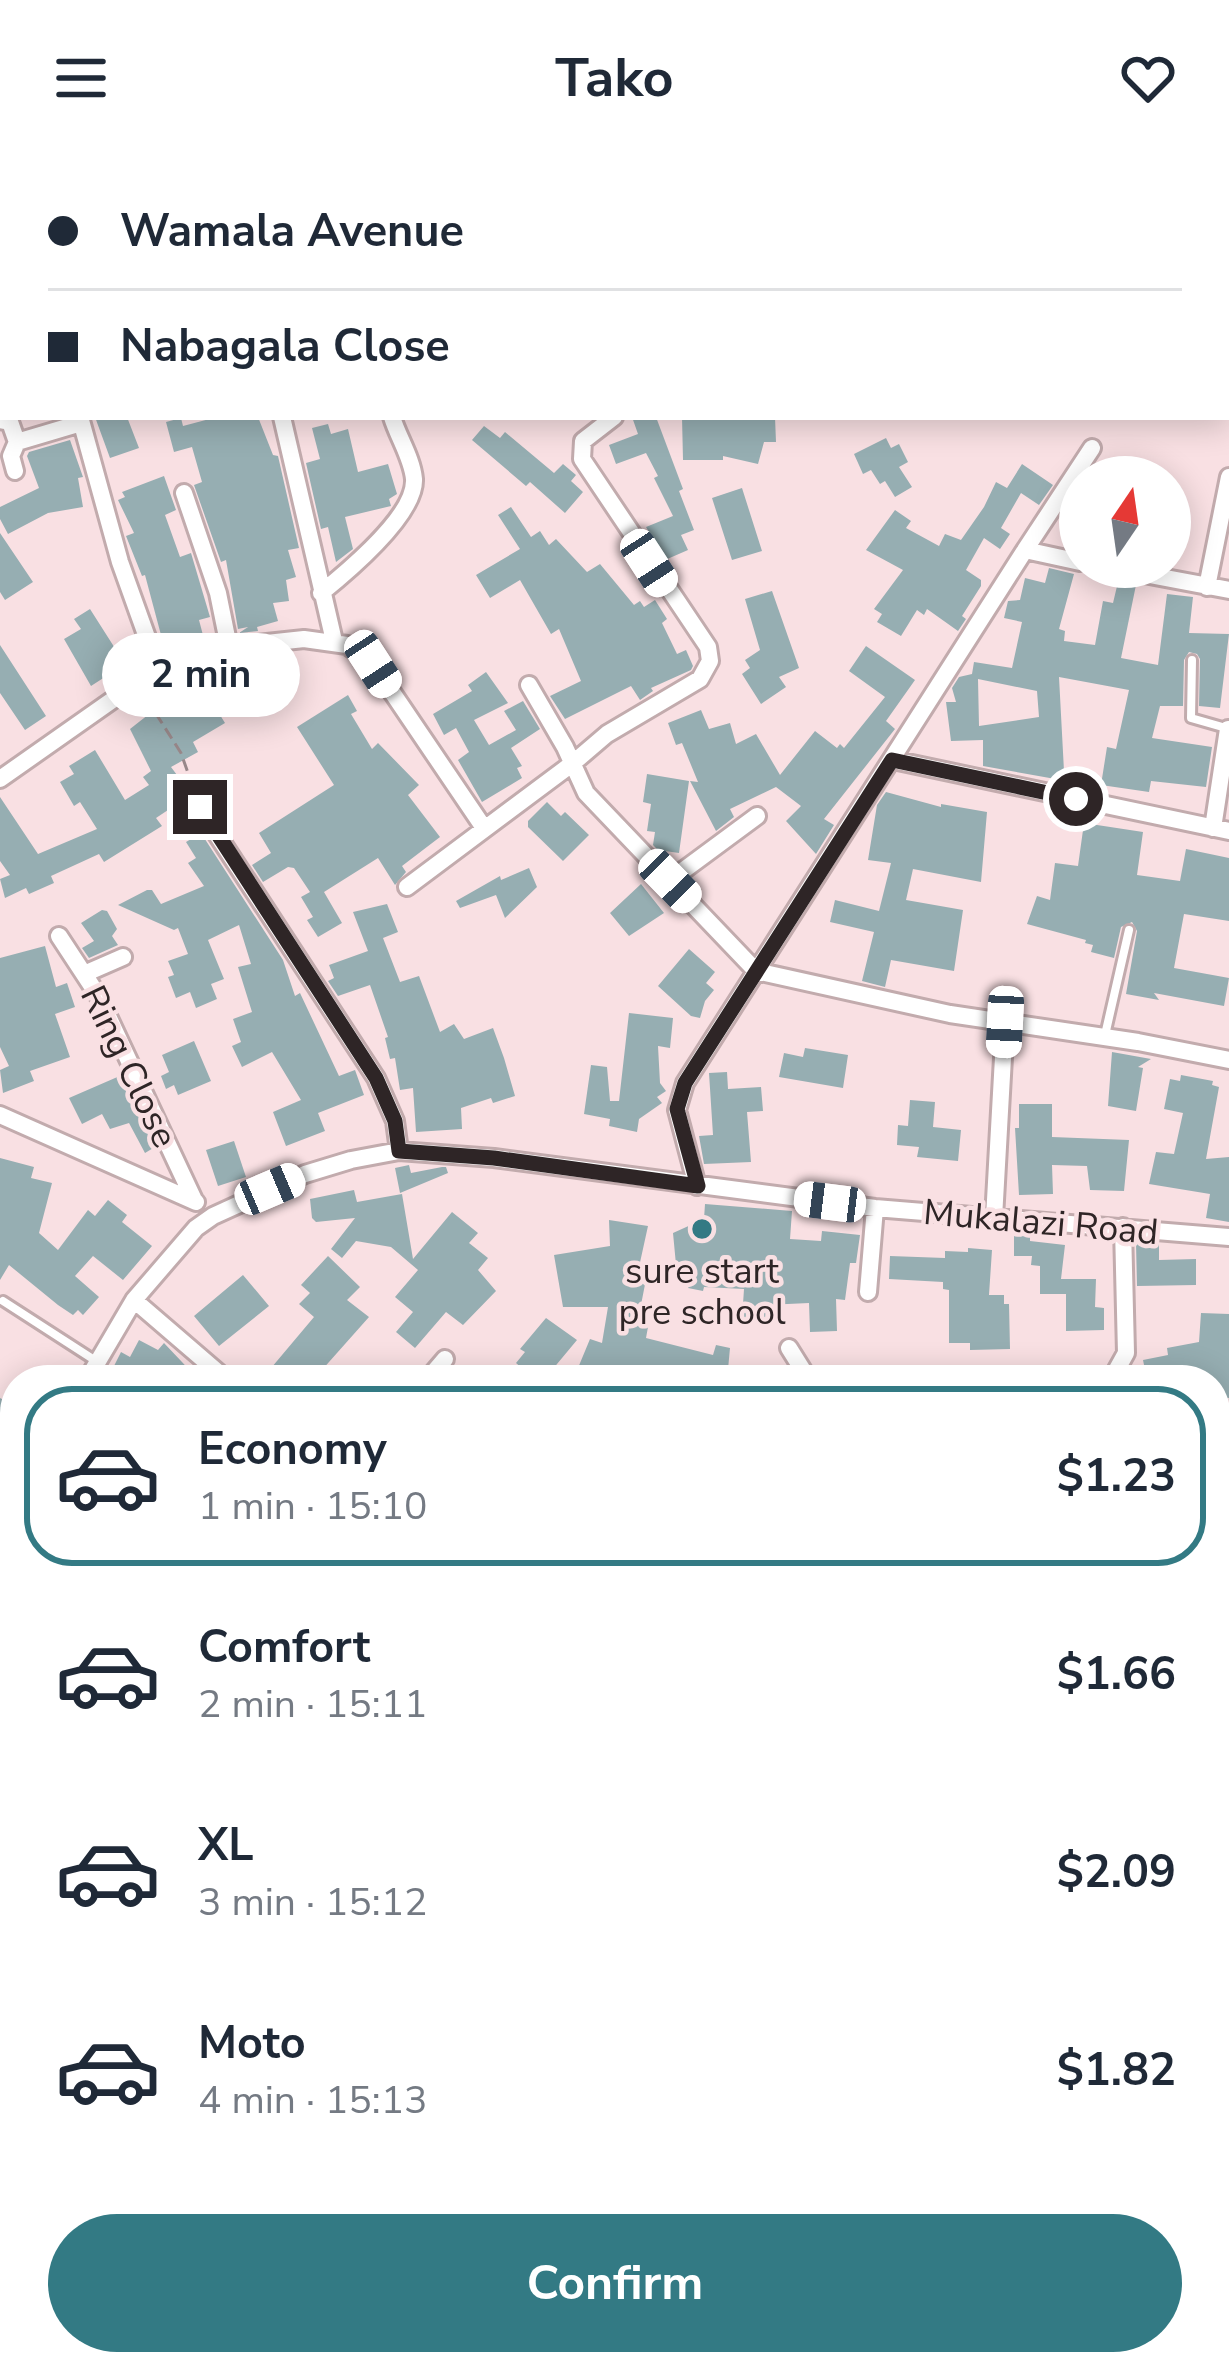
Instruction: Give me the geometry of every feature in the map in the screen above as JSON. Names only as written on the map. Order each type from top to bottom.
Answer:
[{"type":"street","points":[[0,420],[10,422],[17,442],[11,456],[15,471]]},
{"type":"street","points":[[17,442],[80,420],[114,542],[158,668]]},
{"type":"street","points":[[283,420],[334,641]]},
{"type":"street","points":[[321,593],[358,562],[410,498],[413,474],[393,420]]},
{"type":"street","points":[[407,887],[607,734],[700,679],[710,662],[708,647],[582,459],[583,440],[610,420]]},
{"type":"street","points":[[698,1186],[679,1120],[680,1096],[755,971],[1092,448]]},
{"type":"street","points":[[1208,587],[1229,477]]},
{"type":"street","points":[[184,494],[218,593],[230,647]]},
{"type":"street","points":[[1024,550],[1059,558]]},
{"type":"street","points":[[1191,584],[1229,590]]},
{"type":"street","points":[[0,779],[158,668],[230,647],[304,639],[334,641],[361,652],[373,664],[484,828]]},
{"type":"street","points":[[530,685],[586,793],[755,971],[882,1001],[1229,1060]]},
{"type":"street","points":[[892,760],[1221,830],[1228,729]]},
{"type":"street","points":[[200,807],[376,1078],[395,1121],[399,1151]]},
{"type":"street","points":[[670,881],[757,816]]},
{"type":"street","name":"Ring Close","points":[[59,936],[84,974],[194,1200]]},
{"type":"street","points":[[84,974],[123,957]]},
{"type":"street","points":[[994,1218],[1005,1022]]},
{"type":"street","points":[[0,1115],[194,1200],[213,1216]]},
{"type":"street","name":"Mukalazi Road","points":[[96,1365],[134,1300],[181,1242],[213,1216],[305,1174],[399,1151],[494,1158],[874,1208],[1229,1237]]},
{"type":"street","points":[[868,1292],[874,1208]]},
{"type":"street","points":[[1120,1365],[1126,1353],[1124,1227]]},
{"type":"street","points":[[134,1300],[209,1365]]},
{"type":"street","points":[[789,1348],[800,1365]]},
{"type":"street","points":[[440,1365],[445,1359]]},
{"type":"lane","points":[[1192,660],[1192,718],[1228,729]]},
{"type":"lane","points":[[1105,1036],[1129,930]]},
{"type":"lane","points":[[3,1300],[98,1362]]},
{"type":"path","points":[[132,684],[160,715],[181,752],[200,807]]},
{"type":"building","points":[[96,420],[128,420],[139,448],[110,458]]},
{"type":"building","points":[[182,420],[183,426],[206,420],[259,420],[273,455],[278,456],[299,548],[288,550],[296,577],[286,580],[289,601],[273,603],[278,621],[257,627],[258,631],[239,633],[248,627],[238,629],[226,560],[221,562],[194,485],[202,482],[192,447],[174,452],[166,422]]},
{"type":"building","points":[[633,420],[657,420],[694,530],[681,535],[688,550],[665,560],[646,527],[673,516],[654,478],[658,476],[646,453],[616,464],[609,445],[638,434]]},
{"type":"building","points":[[682,420],[775,420],[776,442],[764,442],[758,464],[723,456],[723,460],[683,460]]},
{"type":"building","points":[[328,424],[331,434],[348,429],[358,472],[388,464],[397,494],[389,499],[391,506],[345,517],[353,549],[336,562],[328,527],[321,529],[306,463],[320,459],[312,428]]},
{"type":"building","points":[[484,426],[500,438],[505,432],[554,473],[563,464],[576,475],[571,481],[583,492],[565,513],[472,440]]},
{"type":"building","points":[[886,438],[891,448],[899,444],[908,462],[899,467],[912,487],[895,497],[871,470],[863,474],[854,454]]},
{"type":"building","points":[[70,440],[83,477],[78,478],[83,507],[48,513],[8,534],[0,507],[39,488],[29,452]]},
{"type":"building","points":[[1022,464],[1053,485],[1039,505],[1021,493],[1001,528],[1010,534],[1000,549],[984,538],[966,570],[981,580],[981,586],[958,631],[927,609],[924,615],[917,610],[901,636],[877,622],[882,614],[874,609],[903,570],[866,550],[895,510],[911,521],[906,528],[939,546],[945,534],[961,540],[996,482],[1007,488]]},
{"type":"building","points":[[164,476],[176,510],[165,515],[180,557],[191,553],[210,617],[199,620],[204,639],[165,650],[145,575],[126,536],[134,533],[118,500],[125,497],[122,492]]},
{"type":"building","points":[[742,488],[762,551],[732,560],[712,498]]},
{"type":"building","points":[[511,507],[531,537],[540,531],[549,545],[556,539],[587,572],[600,564],[634,605],[640,601],[644,607],[655,600],[667,619],[662,623],[677,654],[686,650],[691,670],[651,688],[640,700],[631,686],[565,719],[550,696],[581,681],[559,629],[551,634],[520,580],[490,598],[476,575],[520,549],[498,515]]},
{"type":"building","points":[[0,533],[33,582],[5,600],[0,592]]},
{"type":"building","points":[[1049,568],[1059,570],[1059,588],[1070,588],[1059,629],[1065,631],[1064,641],[1095,645],[1103,601],[1113,603],[1117,588],[1135,588],[1121,658],[1158,665],[1167,594],[1193,597],[1189,633],[1229,634],[1220,708],[1199,706],[1200,659],[1189,652],[1184,660],[1183,706],[1160,706],[1152,738],[1212,747],[1206,787],[1151,781],[1149,792],[1101,785],[1107,747],[1116,749],[1129,690],[1059,677],[1061,780],[983,766],[983,740],[951,741],[946,702],[956,702],[952,688],[959,677],[972,674],[974,662],[1012,668],[1022,622],[1004,618],[1008,601],[1020,600],[1025,578],[1045,583]],"holes":[[[978,679],[1037,691],[1039,717],[979,726]]]},
{"type":"building","points":[[772,591],[799,668],[779,677],[786,687],[761,704],[742,674],[750,668],[745,660],[760,650],[745,599]]},
{"type":"building","points":[[90,609],[125,664],[91,686],[64,639],[81,629],[74,619]]},
{"type":"building","points":[[0,645],[46,716],[25,730],[0,693]]},
{"type":"building","points":[[866,646],[915,680],[886,721],[895,729],[824,819],[834,825],[816,854],[786,821],[801,806],[776,787],[730,809],[734,817],[716,831],[690,781],[698,782],[682,743],[676,745],[668,723],[701,710],[709,729],[730,723],[736,744],[756,734],[780,775],[815,731],[844,748],[885,697],[849,671]]},
{"type":"building","points":[[265,656],[270,673],[214,692],[217,701],[212,702],[225,723],[193,742],[198,752],[171,767],[180,779],[167,789],[177,804],[156,818],[162,826],[104,862],[99,854],[51,876],[54,883],[5,898],[0,879],[10,875],[0,861],[0,797],[38,854],[97,829],[80,802],[74,806],[60,782],[74,774],[69,766],[95,750],[125,800],[149,785],[143,777],[151,771],[130,729],[158,707],[147,691],[164,679]]},
{"type":"building","points":[[486,672],[508,703],[474,720],[489,745],[516,730],[504,711],[523,701],[540,729],[511,748],[522,766],[517,768],[522,778],[482,802],[458,760],[469,752],[456,728],[444,735],[433,714],[472,691],[468,685]]},
{"type":"building","points":[[348,695],[357,711],[351,714],[372,749],[378,743],[419,785],[408,795],[440,837],[402,866],[406,872],[395,885],[378,858],[324,892],[342,923],[318,937],[301,897],[310,892],[294,868],[263,882],[252,865],[271,853],[259,833],[334,785],[297,727]]},
{"type":"building","points":[[647,774],[689,781],[679,853],[658,850],[653,845],[655,832],[647,831],[651,804],[643,802]]},
{"type":"building","points":[[886,792],[941,807],[987,812],[981,882],[913,869],[906,900],[963,910],[954,971],[891,960],[885,987],[862,981],[874,932],[830,922],[835,900],[879,911],[891,863],[868,860],[877,805]]},
{"type":"building","points":[[547,802],[589,835],[563,861],[528,827],[528,821]]},
{"type":"building","points":[[1084,823],[1143,832],[1137,875],[1180,881],[1186,849],[1229,858],[1229,921],[1184,914],[1174,968],[1229,978],[1224,1006],[1154,993],[1159,1000],[1126,994],[1137,931],[1132,922],[1121,927],[1114,958],[1091,952],[1093,945],[1086,940],[1027,924],[1037,896],[1050,900],[1055,863],[1078,866]]},
{"type":"building","points":[[201,833],[283,960],[295,996],[300,993],[339,1076],[355,1070],[364,1095],[318,1113],[325,1131],[286,1146],[273,1112],[301,1100],[272,1052],[242,1067],[232,1046],[241,1042],[233,1019],[252,1012],[238,967],[251,964],[239,925],[208,940],[224,979],[211,984],[217,999],[196,1008],[190,992],[176,998],[168,977],[174,975],[168,961],[188,954],[178,928],[118,905],[147,890],[161,904],[204,886],[188,863],[196,858],[186,842]]},
{"type":"building","points":[[529,868],[537,887],[505,918],[496,895],[460,908],[456,901],[500,876],[501,880]]},
{"type":"building","points":[[641,884],[664,913],[629,936],[610,913]]},
{"type":"building","points":[[387,904],[398,932],[383,938],[400,982],[419,976],[440,1032],[454,1024],[464,1039],[493,1028],[504,1058],[515,1096],[461,1108],[462,1129],[416,1132],[413,1088],[400,1090],[395,1058],[390,1059],[388,1037],[370,985],[338,996],[328,981],[334,978],[329,965],[368,951],[353,912]]},
{"type":"building","points":[[102,910],[117,929],[112,936],[118,945],[89,958],[82,948],[94,941],[81,923]]},
{"type":"building","points":[[45,946],[56,987],[67,983],[75,1007],[55,1014],[70,1057],[30,1071],[34,1081],[3,1093],[0,1070],[9,1066],[0,1047],[0,958]]},
{"type":"building","points":[[689,949],[715,972],[706,983],[714,990],[700,1018],[691,1016],[658,986]]},
{"type":"building","points":[[629,1013],[673,1018],[670,1048],[658,1046],[660,1083],[666,1091],[657,1097],[662,1103],[639,1119],[637,1132],[609,1126],[610,1119],[584,1114],[591,1065],[607,1067],[610,1101],[619,1101]]},
{"type":"building","points":[[194,1041],[211,1081],[178,1095],[174,1085],[166,1089],[161,1076],[169,1072],[162,1055]]},
{"type":"building","points":[[805,1048],[848,1055],[843,1088],[779,1077],[784,1053],[803,1057]]},
{"type":"building","points":[[1112,1052],[1151,1059],[1138,1067],[1143,1068],[1136,1111],[1108,1106]]},
{"type":"building","points":[[727,1072],[728,1089],[761,1087],[763,1111],[747,1112],[751,1162],[704,1164],[699,1136],[713,1135],[709,1073]]},
{"type":"building","points":[[122,1075],[155,1147],[145,1153],[129,1123],[110,1129],[102,1114],[82,1124],[69,1098]]},
{"type":"building","points":[[1181,1075],[1213,1081],[1219,1087],[1206,1159],[1229,1157],[1229,1222],[1206,1218],[1210,1194],[1149,1184],[1156,1152],[1174,1154],[1183,1113],[1164,1109],[1170,1079],[1180,1081]]},
{"type":"building","points":[[910,1100],[935,1102],[933,1127],[961,1130],[958,1161],[917,1157],[919,1147],[897,1145],[898,1125],[908,1126]]},
{"type":"building","points":[[1019,1104],[1052,1104],[1052,1137],[1129,1140],[1124,1191],[1090,1190],[1087,1166],[1052,1165],[1053,1194],[1019,1195],[1015,1128],[1019,1128]]},
{"type":"building","points":[[234,1141],[246,1177],[218,1186],[206,1150]]},
{"type":"building","points":[[0,1158],[34,1167],[31,1178],[52,1183],[39,1233],[58,1250],[88,1210],[95,1216],[108,1200],[127,1215],[122,1222],[152,1246],[123,1280],[93,1256],[75,1276],[99,1297],[83,1315],[78,1310],[73,1315],[58,1305],[9,1265],[0,1280]]},
{"type":"building","points":[[409,1165],[411,1173],[446,1167],[448,1173],[400,1193],[395,1168]]},
{"type":"building","points":[[354,1190],[357,1202],[402,1194],[413,1259],[452,1212],[478,1233],[469,1243],[488,1258],[478,1270],[496,1291],[463,1325],[446,1312],[415,1348],[396,1332],[413,1312],[395,1297],[418,1270],[391,1247],[356,1241],[342,1258],[331,1249],[355,1218],[316,1222],[312,1218],[310,1199]]},
{"type":"building","points":[[705,1204],[792,1211],[790,1239],[821,1241],[822,1231],[860,1235],[845,1300],[836,1299],[837,1331],[810,1332],[809,1303],[766,1305],[765,1320],[742,1319],[744,1289],[688,1288],[691,1275],[677,1275],[673,1233],[704,1219]]},
{"type":"building","points":[[609,1220],[648,1226],[639,1267],[648,1269],[640,1310],[645,1312],[646,1338],[713,1355],[716,1345],[730,1348],[728,1365],[579,1365],[590,1339],[602,1343],[608,1307],[563,1307],[554,1255],[610,1246]]},
{"type":"building","points":[[1014,1232],[1030,1234],[1030,1241],[1065,1245],[1061,1279],[1096,1279],[1095,1307],[1104,1308],[1104,1330],[1066,1331],[1066,1294],[1040,1294],[1040,1266],[1031,1265],[1032,1256],[1014,1256]]},
{"type":"building","points":[[1136,1243],[1159,1244],[1159,1260],[1196,1259],[1196,1285],[1137,1286]]},
{"type":"building","points":[[968,1248],[992,1250],[989,1295],[1004,1295],[1004,1304],[1009,1304],[1010,1349],[970,1350],[970,1343],[949,1343],[949,1290],[943,1289],[943,1282],[889,1279],[890,1256],[945,1258],[945,1251],[968,1252]]},
{"type":"building","points":[[328,1256],[360,1287],[347,1300],[369,1317],[326,1365],[274,1365],[314,1317],[299,1304],[310,1293],[301,1285]]},
{"type":"building","points":[[243,1275],[269,1306],[219,1346],[194,1316]]},
{"type":"building","points":[[1201,1313],[1229,1314],[1229,1365],[1144,1365],[1143,1360],[1168,1355],[1167,1348],[1199,1342]]},
{"type":"building","points":[[546,1318],[577,1340],[556,1365],[518,1365],[525,1352],[520,1349]]},
{"type":"building","points":[[139,1340],[158,1350],[164,1343],[185,1365],[114,1365],[121,1352],[130,1357]]},
{"type":"place","name":"sure start pre school","points":[[702,1229]]},
{"type":"route","points":[[200,807],[376,1078],[395,1121],[399,1151],[494,1158],[698,1186],[677,1109],[685,1083],[892,760],[1076,799]]}]
